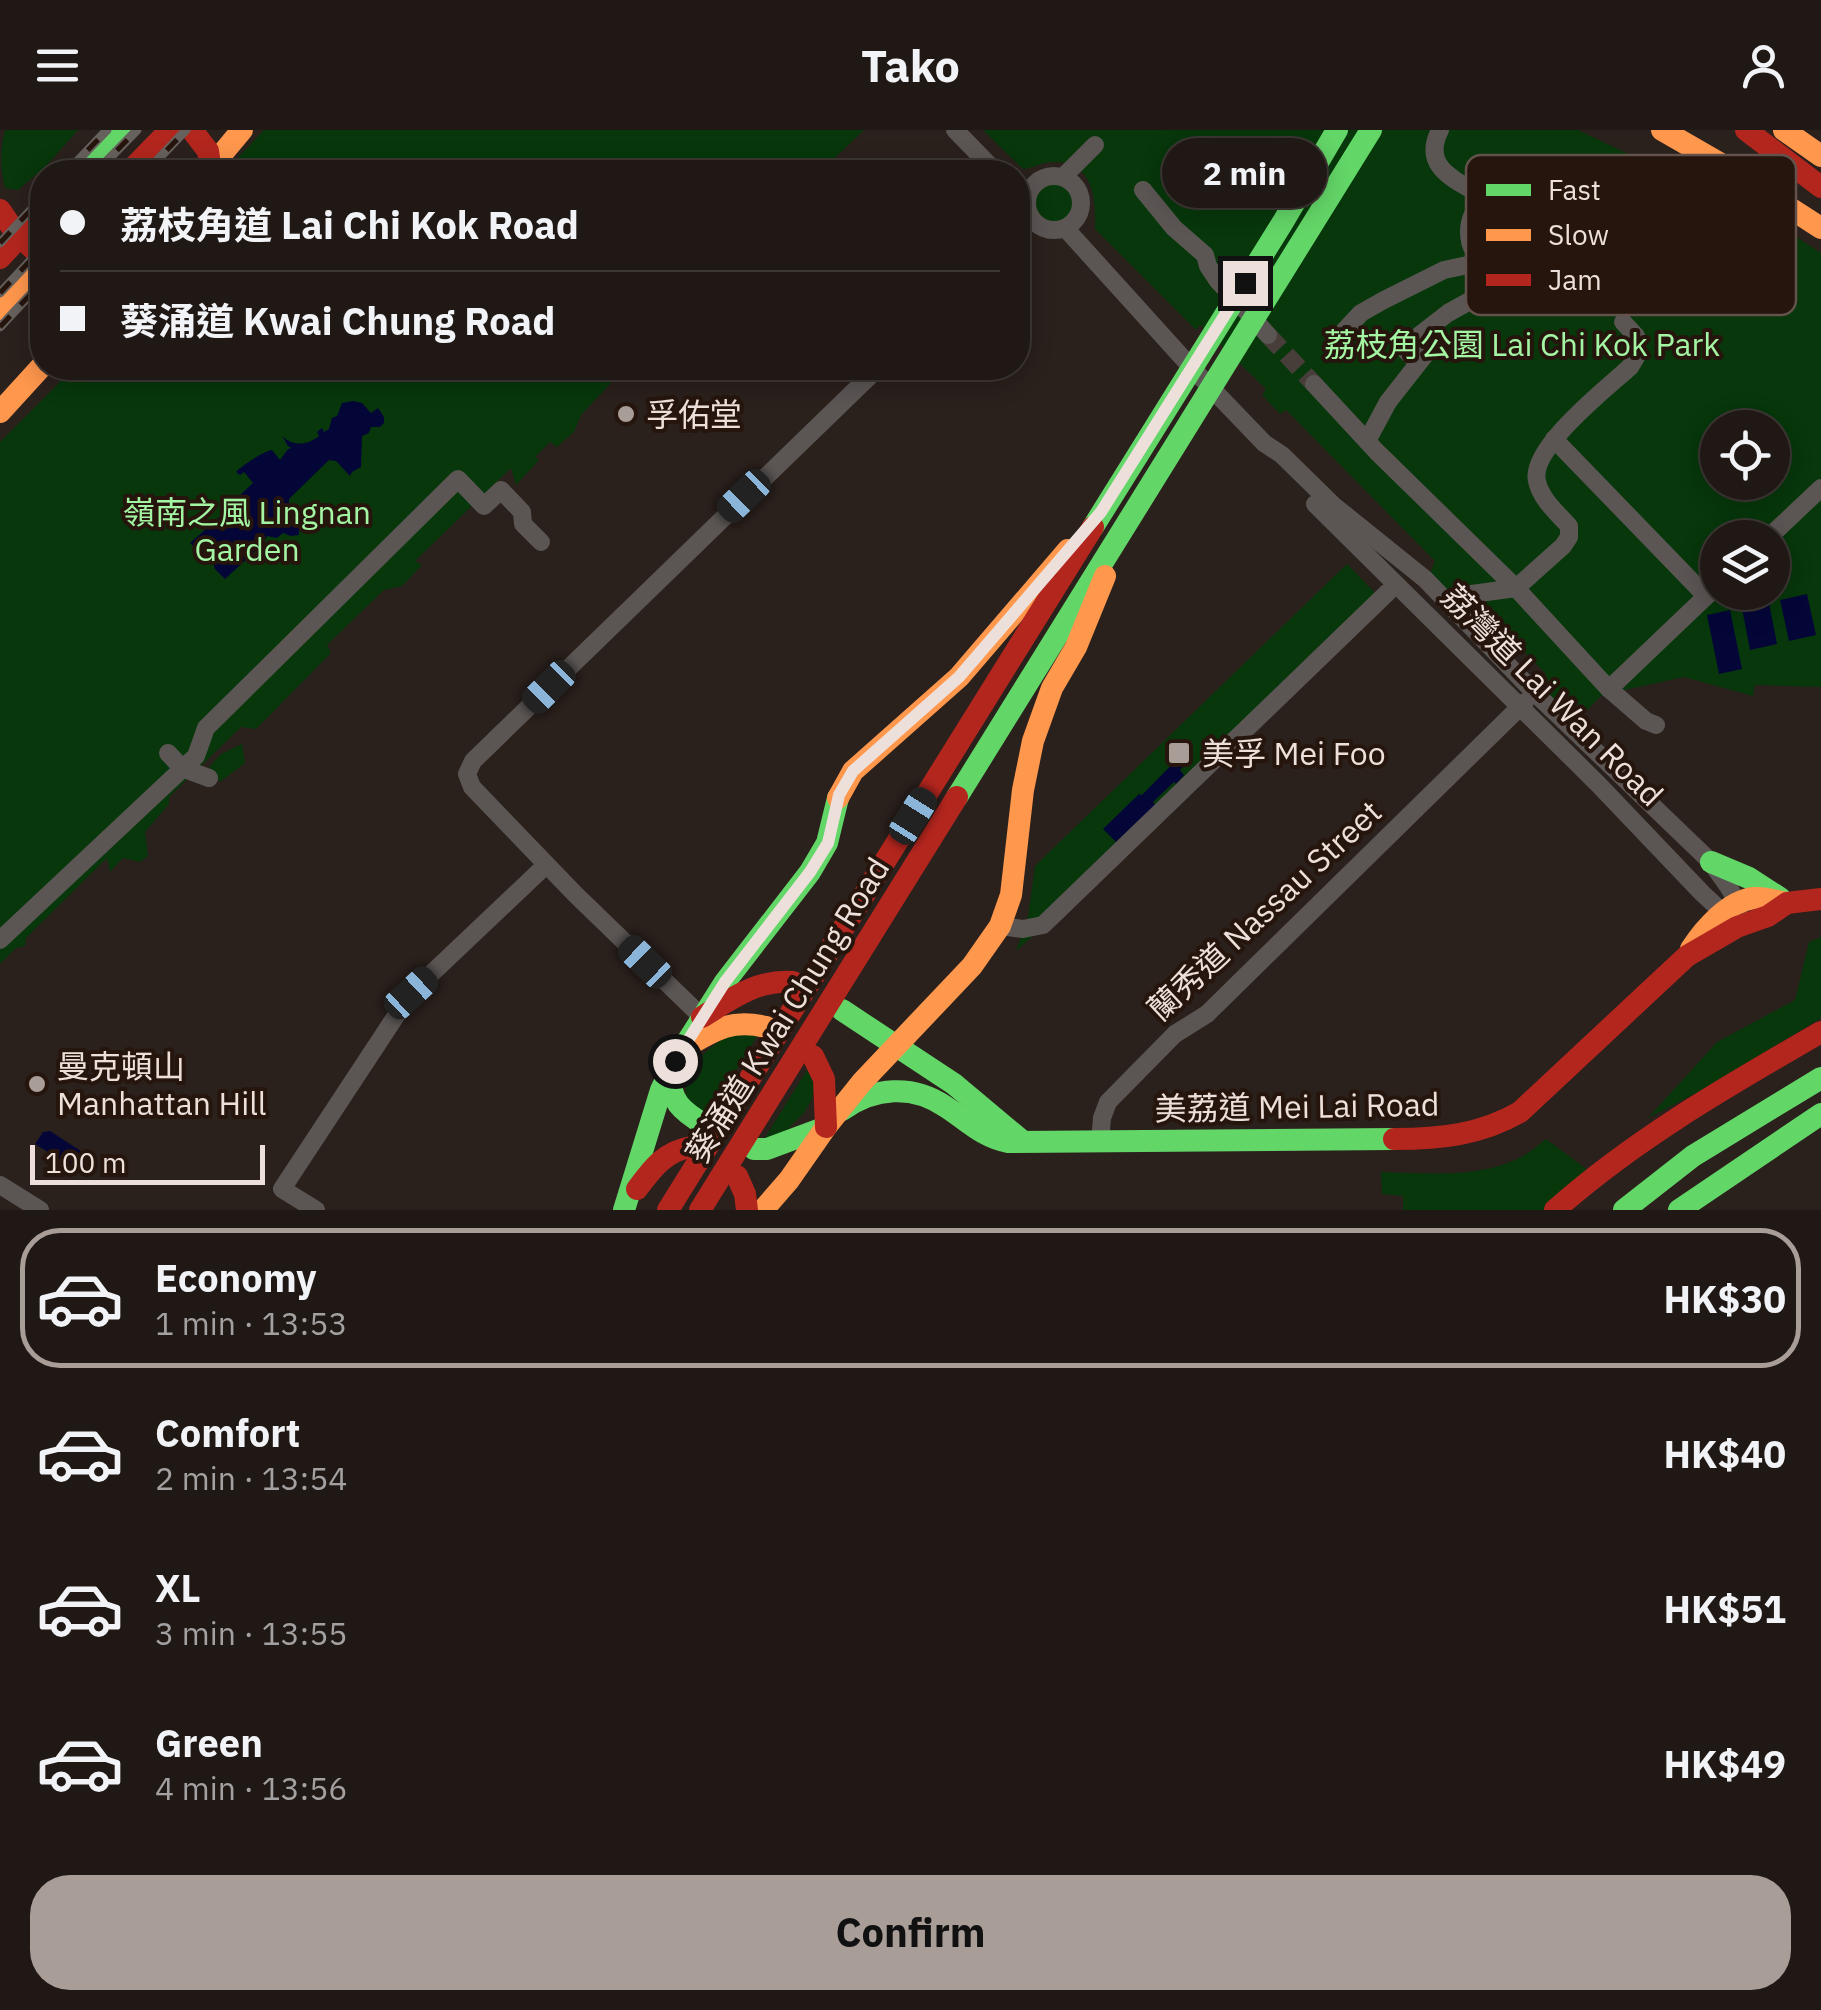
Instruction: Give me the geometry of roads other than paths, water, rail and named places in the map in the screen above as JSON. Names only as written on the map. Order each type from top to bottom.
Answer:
[{"type":"main road","points":[[93,160],[122,130]]},
{"type":"main road","points":[[141,160],[170,130]]},
{"type":"main road","name":"葵涌道 Kwai Chung Road","points":[[671,1205],[1337,130]]},
{"type":"main road","name":"葵涌道 Kwai Chung Road","points":[[700,1210],[1372,130]]},
{"type":"main road","points":[[1662,130],[1705,155]]},
{"type":"main road","points":[[1746,130],[1778,155]]},
{"type":"main road","points":[[1784,130],[1821,156]]},
{"type":"main road","points":[[219,160],[241,132]]},
{"type":"main road","points":[[196,135],[208,151],[209,160]]},
{"type":"main road","points":[[1796,169],[1821,188]]},
{"type":"main road","points":[[0,210],[30,248]]},
{"type":"main road","points":[[1796,212],[1821,228]]},
{"type":"main road","points":[[0,258],[30,227]]},
{"type":"main road","points":[[0,309],[30,275]]},
{"type":"main road","points":[[0,412],[30,379]]},
{"type":"main road","points":[[626,1205],[660,1090],[669,1072],[725,982],[828,843],[839,795],[853,771],[959,677],[1101,512]]},
{"type":"main road","points":[[763,1210],[790,1180],[830,1121],[972,966],[1000,926],[1011,895],[1025,773],[1038,724],[1052,688],[1076,647],[1126,527]]},
{"type":"main road","points":[[1705,857],[1749,878],[1787,903]]},
{"type":"main road","points":[[1733,915],[1768,916],[1787,903],[1821,899]]},
{"type":"main road","name":"美荔道 Mei Lai Road","points":[[754,1150],[766,1149],[830,1121],[848,1104],[885,1090],[915,1092],[942,1103],[975,1131],[994,1140],[1430,1139],[1470,1135],[1497,1126],[1520,1112],[1733,915]]},
{"type":"main road","points":[[702,1018],[756,985],[794,982]]},
{"type":"main road","points":[[842,1010],[954,1084],[1021,1140]]},
{"type":"main road","points":[[682,1049],[735,1022],[766,1027]]},
{"type":"main road","points":[[1556,1210],[1663,1126],[1821,1032]]},
{"type":"main road","points":[[1587,1210],[1669,1144],[1821,1050]]},
{"type":"main road","points":[[813,1056],[824,1079],[830,1121]]},
{"type":"main road","points":[[669,1072],[672,1099],[705,1125]]},
{"type":"main road","points":[[1624,1210],[1693,1156],[1821,1078]]},
{"type":"main road","points":[[1679,1210],[1821,1114]]},
{"type":"main road","points":[[626,1205],[667,1154],[691,1147]]},
{"type":"main road","points":[[737,1176],[747,1210]]},
{"type":"street","points":[[955,130],[984,160]]},
{"type":"street","points":[[1440,130],[1433,144],[1437,162],[1466,185]]},
{"type":"street","points":[[1066,229],[1078,218],[1082,202],[1076,186],[1063,177],[1095,145]]},
{"type":"street","name":"荔灣道 Lai Wan Road","points":[[1030,187],[1047,176],[1063,177]]},
{"type":"street","points":[[1143,190],[1174,228],[1206,255],[1218,281],[1268,335]]},
{"type":"street","name":"荔灣道 Lai Wan Road","points":[[1030,225],[1066,229],[1264,442],[1333,506],[1424,578],[1534,692],[1705,857],[1732,889],[1733,915]]},
{"type":"street","points":[[1332,343],[1361,314],[1384,300],[1444,270],[1466,265]]},
{"type":"street","points":[[1367,441],[1388,402],[1424,356],[1412,357],[1408,344],[1466,303]]},
{"type":"street","points":[[1457,596],[1516,588],[1564,546],[1570,526],[1537,485],[1536,473],[1554,438],[1636,357],[1636,336],[1623,322]]},
{"type":"street","points":[[702,1018],[546,865],[472,787],[467,774],[474,761],[866,380]]},
{"type":"street","points":[[1314,384],[1516,588],[1610,690],[1656,725]]},
{"type":"street","points":[[1554,438],[1700,579]]},
{"type":"street","name":"荔灣道 Lai Wan Road","points":[[1264,442],[1276,466],[1733,915]]},
{"type":"street","points":[[0,940],[196,756],[206,728],[240,692],[458,479],[484,506],[501,490],[522,512],[523,524],[541,542]]},
{"type":"street","points":[[1787,520],[1821,488]]},
{"type":"street","points":[[1000,926],[1044,925],[1388,592]]},
{"type":"street","points":[[1610,690],[1700,603]]},
{"type":"street","name":"蘭秀道 Nassau Street","points":[[1100,1142],[1108,1102],[1176,1034],[1207,1014],[1534,692]]},
{"type":"street","points":[[168,753],[182,768],[209,778]]},
{"type":"street","points":[[316,1210],[282,1189],[411,993],[546,865]]},
{"type":"street","points":[[0,1184],[40,1210]]},
{"type":"tunnel","points":[[1268,335],[1314,384]]},
{"type":"railway","points":[[78,160],[107,130]]},
{"type":"railway","points":[[108,160],[137,130]]},
{"type":"railway","points":[[157,160],[186,130]]},
{"type":"railway","points":[[0,243],[30,211]]},
{"type":"railway","points":[[0,293],[30,261]]},
{"type":"railway","points":[[0,327],[30,295]]},
{"type":"place","name":"孚佑堂","points":[[626,414]]},
{"type":"place","name":"美孚 Mei Foo","points":[[1179,753]]},
{"type":"place","name":"曼克頓山 Manhattan Hill","points":[[37,1084]]},
{"type":"park label","name":"荔枝角公園 Lai Chi Kok Park","points":[[1522,344]]},
{"type":"park label","name":"嶺南之風 Lingnan Garden","points":[[247,530]]}]
